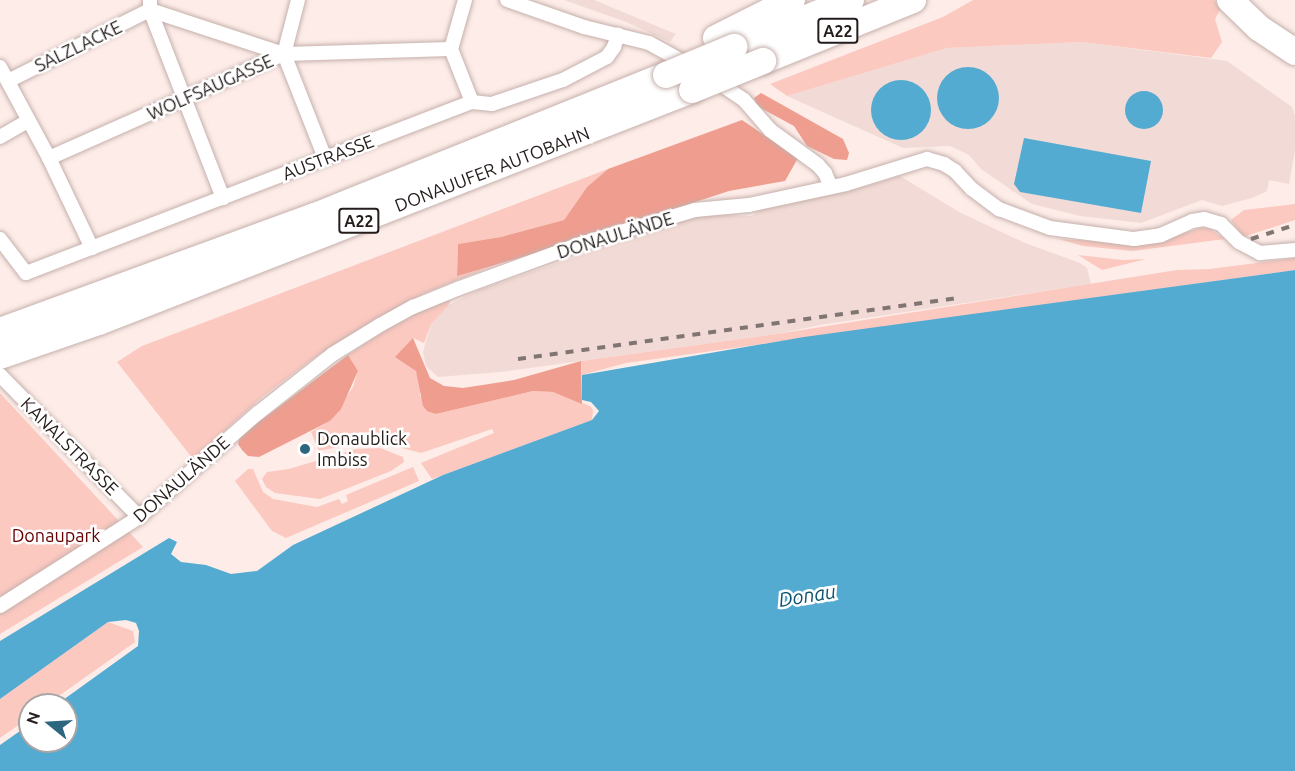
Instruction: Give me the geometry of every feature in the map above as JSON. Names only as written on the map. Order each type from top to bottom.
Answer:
[{"type":"highway","points":[[725,43],[792,0]]},
{"type":"highway","name":"DONAUUFER AUTOBAHN","points":[[0,356],[12,335],[304,220],[666,63],[851,0]]},
{"type":"highway","name":"DONAUUFER AUTOBAHN","points":[[12,335],[121,314],[763,62],[913,0]]},
{"type":"highway","points":[[1245,5],[1295,35]]},
{"type":"highway","points":[[1245,5],[1265,32],[1295,52]]},
{"type":"street","points":[[298,0],[284,54],[325,158]]},
{"type":"street","points":[[465,0],[451,49],[472,102]]},
{"type":"street","points":[[507,0],[584,27],[618,35],[666,63],[744,100],[770,130],[818,165],[825,173],[831,187]]},
{"type":"street","points":[[150,5],[284,54]]},
{"type":"street","points":[[150,5],[223,198]]},
{"type":"street","name":"SALZLACKE","points":[[8,81],[150,5]]},
{"type":"street","name":"AUSTRASSE","points":[[0,239],[26,273],[472,102],[492,104],[571,76],[607,57],[618,35]]},
{"type":"street","name":"WOLFSAUGASSE","points":[[49,158],[284,54],[451,49]]},
{"type":"street","points":[[0,67],[49,158],[92,248]]},
{"type":"street","points":[[0,137],[28,121]]},
{"type":"street","name":"DONAULÄNDE","points":[[0,606],[139,517],[258,413],[333,354],[413,307],[566,249],[695,210],[750,205],[860,181],[898,166],[927,159],[944,164],[955,171],[972,189],[999,209],[1050,228],[1134,239],[1161,235],[1192,221],[1204,219],[1221,224],[1239,242],[1260,253],[1295,250]]},
{"type":"street","name":"KANALSTRASSE","points":[[0,375],[139,517]]},
{"type":"shaded area","points":[[564,0],[594,0],[676,34],[670,42],[626,22]]},
{"type":"shaded area","points":[[1082,42],[1227,61],[1292,107],[1295,116],[1295,150],[1289,184],[1269,180],[1267,191],[1252,198],[1222,206],[1202,200],[1141,223],[1080,216],[1032,204],[981,169],[969,155],[950,146],[903,148],[787,96],[947,48]]},
{"type":"shaded area","points":[[761,93],[843,139],[849,153],[847,160],[834,159],[807,146],[794,126],[757,106],[754,98]]},
{"type":"shaded area","points":[[742,120],[798,158],[785,181],[729,191],[567,244],[457,276],[458,244],[501,237],[564,220],[587,187],[608,169]]},
{"type":"shaded area","points":[[900,176],[959,212],[1025,243],[1080,263],[1087,268],[1091,284],[820,325],[777,334],[501,372],[438,377],[426,366],[423,352],[431,324],[449,305],[479,290],[702,214],[752,216],[764,206],[870,185]]},
{"type":"shaded area","points":[[413,338],[430,378],[444,386],[463,388],[514,380],[581,361],[582,404],[553,392],[533,391],[436,414],[427,411],[423,406],[416,371],[395,357]]},
{"type":"shaded area","points":[[348,355],[358,371],[341,409],[330,421],[259,457],[248,456],[242,450],[238,444],[240,436]]},
{"type":"green space","points":[[973,0],[1214,0],[1221,8],[1215,19],[1222,42],[1211,58],[1082,42],[947,48],[787,96],[770,84],[943,17]]},
{"type":"green space","points":[[608,169],[587,187],[564,220],[501,237],[458,244],[457,275],[510,259],[425,293],[318,355],[262,397],[193,459],[117,362],[142,346]]},
{"type":"green space","points":[[1295,204],[1295,220],[1243,237],[1231,220],[1244,210]]},
{"type":"green space","points":[[1200,228],[1208,228],[1225,239],[1132,251],[1083,246],[1058,239],[1152,244]]},
{"type":"green space","points":[[1078,255],[1123,260],[1146,259],[1102,270]]},
{"type":"green space","points":[[1295,258],[1295,270],[626,363],[582,375],[581,361],[777,334],[1177,270],[1210,269]]},
{"type":"green space","points":[[450,298],[449,305],[431,324],[424,343],[413,338],[408,364],[416,371],[420,384],[420,396],[436,414],[533,391],[553,392],[590,406],[593,410],[592,420],[432,479],[421,463],[494,433],[492,429],[421,453],[371,440],[319,451],[311,432],[330,421],[353,387],[358,371],[348,355],[409,314]]},
{"type":"green space","name":"Donaupark","points":[[0,393],[143,547],[0,634]]},
{"type":"green space","points":[[380,448],[403,457],[404,462],[391,471],[320,499],[275,493],[266,487],[262,479],[267,472],[289,469],[356,449]]},
{"type":"green space","points":[[413,467],[419,481],[286,538],[272,531],[235,481],[248,469],[253,469],[263,492],[273,499],[317,507],[339,499],[342,504],[348,501],[346,495]]},
{"type":"green space","points":[[108,622],[133,631],[135,642],[63,693],[18,693],[18,725],[0,738],[0,699]]},
{"type":"water","points":[[968,67],[990,76],[999,98],[990,120],[968,129],[946,120],[937,98],[946,76]]},
{"type":"water","points":[[901,80],[918,85],[926,93],[931,110],[926,127],[918,135],[901,140],[884,135],[876,127],[871,110],[876,93],[884,85]]},
{"type":"water","points":[[1144,91],[1157,97],[1163,110],[1157,123],[1144,129],[1131,123],[1125,110],[1131,97]]},
{"type":"water","points":[[1024,138],[1151,161],[1141,213],[1020,192],[1014,184]]},
{"type":"water","name":"Donau","points":[[1295,270],[1295,771],[0,771],[0,745],[18,732],[18,753],[78,753],[78,693],[73,693],[138,646],[139,631],[136,623],[126,620],[108,622],[0,699],[0,641],[169,538],[177,542],[171,554],[181,562],[206,565],[231,574],[257,571],[293,545],[443,475],[592,420],[599,411],[591,402],[582,400],[582,375],[804,337]]},
{"type":"railway","points":[[1251,239],[1295,225]]},
{"type":"railway","points":[[518,359],[958,298]]},
{"type":"place","name":"Donaublick Imbiss","points":[[305,449]]}]
